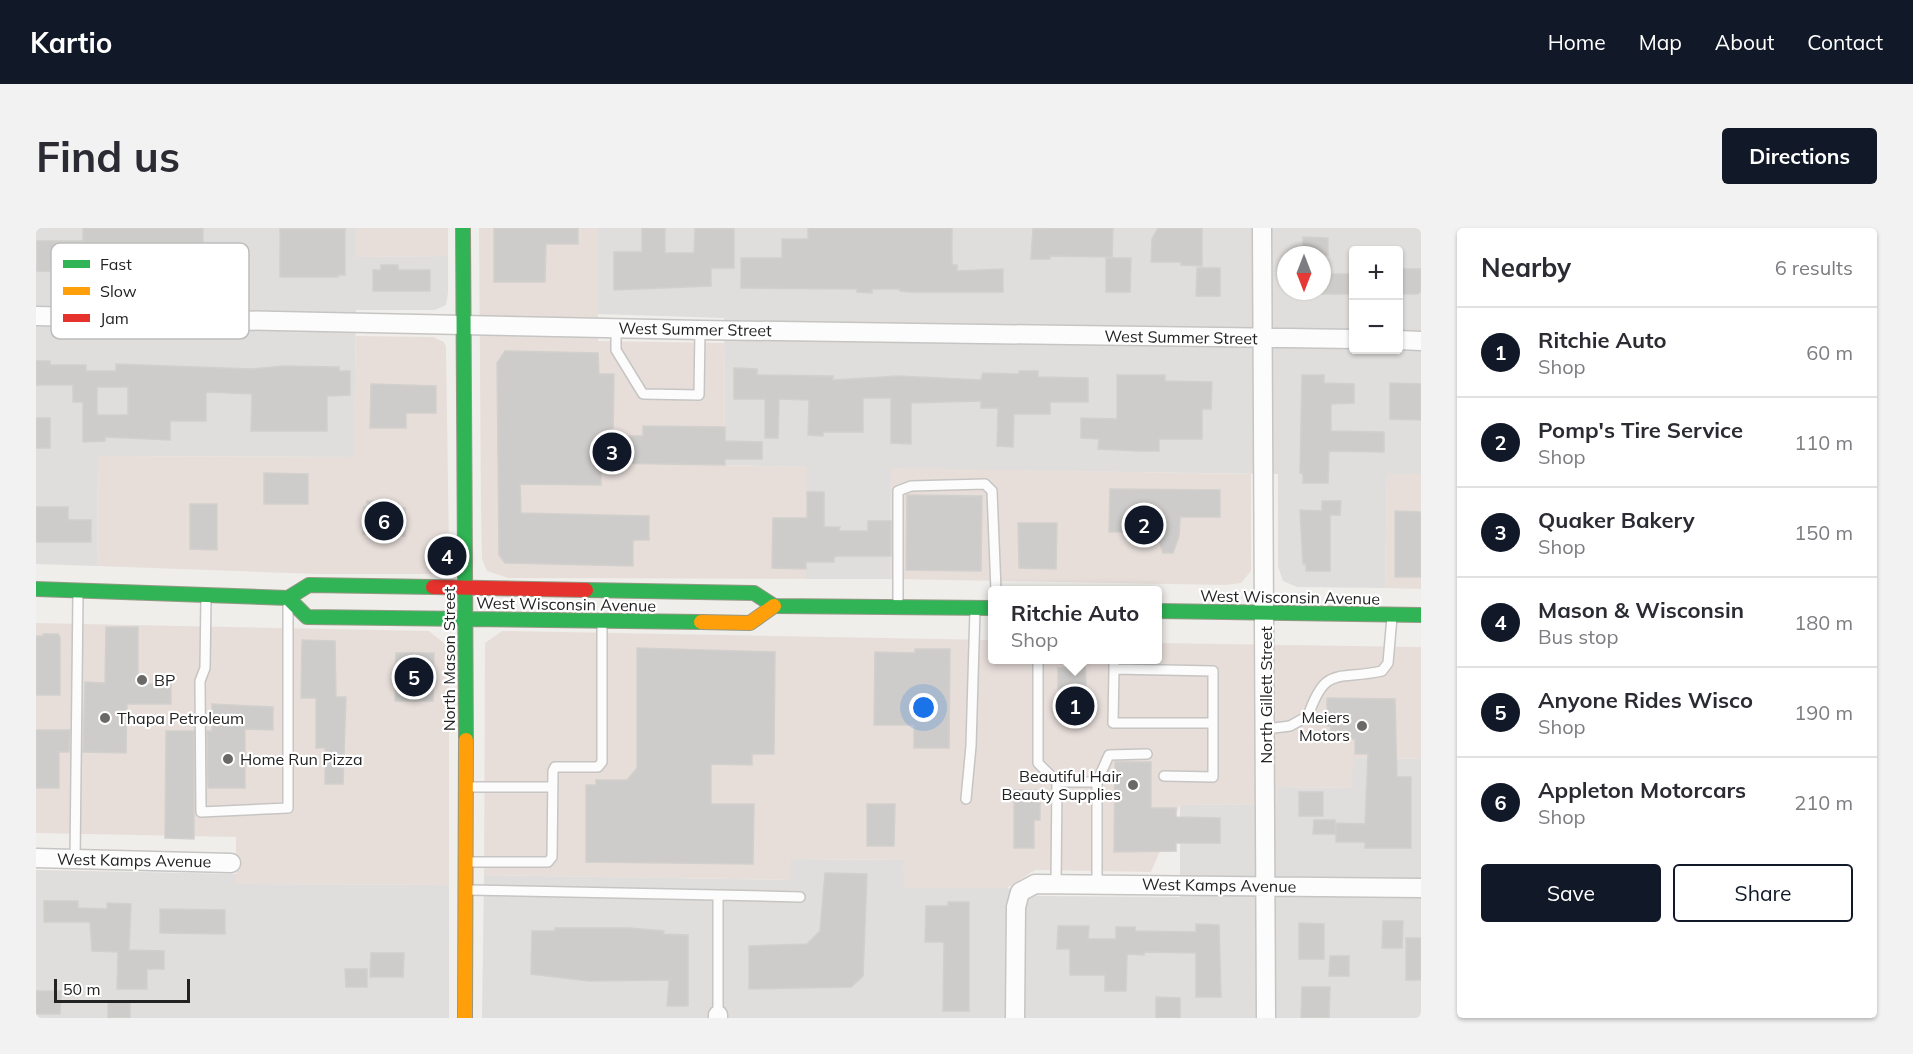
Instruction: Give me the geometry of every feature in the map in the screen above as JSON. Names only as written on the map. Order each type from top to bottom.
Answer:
[{"type":"main road","name":"North Mason Street","points":[[463,228],[466,588],[465,1018]]},
{"type":"main road","name":"West Wisconsin Avenue","points":[[36,589],[288,598],[309,585],[754,593],[774,606],[988,608]]},
{"type":"main road","points":[[444,602],[466,588]]},
{"type":"main road","points":[[620,605],[667,605],[714,593]]},
{"type":"main road","points":[[288,598],[307,617],[327,603]]},
{"type":"main road","points":[[466,619],[493,606],[503,605]]},
{"type":"main road","name":"West Wisconsin Avenue","points":[[307,617],[750,623],[774,606]]},
{"type":"main road","name":"West Wisconsin Avenue","points":[[1162,611],[1421,615]]},
{"type":"street","name":"North Gillett Street","points":[[1263,228],[1266,1018]]},
{"type":"street","name":"West Summer Street","points":[[36,316],[51,316]]},
{"type":"street","name":"West Summer Street","points":[[249,320],[700,330],[1349,339]]},
{"type":"street","points":[[1403,340],[1421,340]]},
{"type":"street","name":"West Kamps Avenue","points":[[36,858],[231,863]]},
{"type":"street","name":"West Kamps Avenue","points":[[1015,1018],[1015,914],[1020,892],[1035,884],[1421,888]]},
{"type":"lane","points":[[616,328],[616,350],[643,394],[699,395],[700,330]]},
{"type":"lane","points":[[898,606],[898,491],[911,486],[985,484],[992,491],[996,586]]},
{"type":"lane","points":[[75,859],[78,591]]},
{"type":"lane","points":[[206,595],[205,668],[200,681],[201,812],[288,808],[288,598]]},
{"type":"lane","points":[[966,799],[971,746],[975,607]]},
{"type":"lane","points":[[1266,729],[1290,726],[1308,716],[1316,694],[1325,681],[1338,676],[1382,671],[1388,663],[1393,615]]},
{"type":"lane","points":[[465,861],[548,862],[552,857],[555,767],[598,767],[602,762],[603,622]]},
{"type":"lane","points":[[1038,664],[1038,763],[1058,782],[1097,782]]},
{"type":"lane","points":[[1164,776],[1213,777],[1213,723],[1213,672],[1114,664],[1113,723],[1213,723]]},
{"type":"lane","points":[[1097,883],[1097,782],[1109,754],[1147,754]]},
{"type":"lane","points":[[1056,883],[1058,782]]},
{"type":"lane","points":[[465,788],[553,787]]},
{"type":"lane","points":[[465,890],[800,897]]},
{"type":"lane","points":[[718,895],[718,1016]]},
{"type":"shaded area","points":[[36,228],[355,228],[355,257],[448,256],[446,305],[435,310],[356,310],[354,457],[98,456],[97,566],[36,564]]},
{"type":"shaded area","points":[[355,228],[448,228],[448,256],[355,257]]},
{"type":"shaded area","points":[[479,228],[598,228],[598,341],[724,343],[725,465],[807,467],[806,579],[508,578],[487,571],[482,559]]},
{"type":"shaded area","points":[[598,228],[1421,228],[1421,474],[1387,474],[1385,588],[1297,587],[1283,581],[1278,566],[1278,474],[891,469],[890,579],[806,579],[806,467],[725,465],[724,318],[598,314]]},
{"type":"shaded area","points":[[356,336],[433,337],[444,342],[446,347],[449,551],[446,566],[440,574],[319,574],[97,566],[98,456],[353,457]]},
{"type":"shaded area","points":[[891,468],[1251,474],[1251,571],[1241,583],[1226,585],[890,579]]},
{"type":"shaded area","points":[[1387,474],[1421,474],[1421,589],[1385,588]]},
{"type":"shaded area","points":[[36,623],[429,631],[449,647],[449,885],[236,884],[236,837],[36,833]]},
{"type":"shaded area","points":[[502,631],[988,640],[988,664],[1162,664],[1162,643],[1421,647],[1421,759],[1353,758],[1352,788],[1278,787],[1278,804],[1180,805],[1151,872],[1035,870],[1007,888],[904,888],[903,860],[791,859],[791,880],[484,875],[485,643]]},
{"type":"shaded area","points":[[1352,758],[1421,759],[1421,1018],[482,1018],[484,875],[790,880],[791,859],[904,860],[905,888],[1007,888],[1039,896],[1180,897],[1180,805],[1277,804],[1278,787],[1352,788]]},
{"type":"shaded area","points":[[36,870],[236,874],[236,884],[449,885],[449,1018],[36,1018]]},
{"type":"building","points":[[83,228],[203,228],[203,243],[51,243],[51,271],[37,271],[37,241],[83,241]]},
{"type":"building","points":[[494,228],[578,228],[578,244],[546,244],[545,282],[494,282]]},
{"type":"building","points":[[642,228],[665,228],[665,253],[694,253],[695,228],[734,229],[734,268],[711,268],[711,286],[614,290],[614,252],[642,252]]},
{"type":"building","points":[[808,228],[952,228],[952,265],[957,265],[957,271],[1003,269],[1003,292],[910,292],[900,291],[900,289],[872,289],[872,293],[857,292],[857,289],[741,288],[741,258],[782,258],[782,239],[808,239]]},
{"type":"building","points":[[1113,228],[1112,257],[1050,256],[1050,259],[1031,259],[1033,229]]},
{"type":"building","points":[[1158,228],[1202,228],[1202,266],[1181,265],[1181,262],[1151,262],[1152,239]]},
{"type":"building","points":[[280,229],[345,229],[345,275],[280,277]]},
{"type":"building","points":[[1303,237],[1328,238],[1328,246],[1303,246]]},
{"type":"building","points":[[1106,258],[1131,258],[1130,292],[1106,292]]},
{"type":"building","points":[[381,265],[398,265],[398,270],[430,270],[430,291],[373,291],[373,270],[381,270]]},
{"type":"building","points":[[1197,268],[1220,268],[1220,296],[1196,296]]},
{"type":"building","points":[[1403,269],[1421,269],[1421,291],[1418,294],[1403,294]]},
{"type":"building","points":[[1331,274],[1349,274],[1349,294],[1331,294]]},
{"type":"building","points":[[505,351],[598,353],[599,374],[614,374],[613,436],[643,436],[643,426],[725,427],[725,441],[762,442],[762,459],[725,459],[725,465],[601,463],[601,485],[520,484],[521,513],[649,516],[649,540],[633,540],[633,566],[505,563],[499,555],[497,363]]},
{"type":"building","points":[[36,361],[50,361],[50,365],[86,365],[86,371],[116,371],[116,364],[252,369],[284,366],[339,367],[339,371],[350,371],[350,395],[327,396],[327,431],[251,431],[252,394],[206,392],[206,421],[170,421],[170,440],[105,437],[105,441],[83,442],[83,402],[73,402],[73,385],[36,385]],"holes":[[[97,387],[128,387],[128,415],[97,415]]]},
{"type":"building","points":[[734,368],[757,369],[757,375],[833,376],[833,380],[898,376],[981,380],[983,373],[1019,374],[1019,371],[1038,371],[1038,377],[1088,378],[1088,402],[1050,402],[1050,414],[1014,414],[1013,447],[997,446],[998,408],[981,408],[981,401],[911,403],[911,444],[891,443],[891,398],[863,398],[863,432],[823,432],[823,436],[808,435],[809,400],[779,399],[778,438],[765,438],[765,399],[734,399]]},
{"type":"building","points":[[1117,375],[1165,375],[1165,381],[1212,382],[1211,409],[1202,409],[1202,439],[1159,439],[1159,451],[1139,451],[1098,449],[1099,439],[1081,438],[1081,418],[1117,419]]},
{"type":"building","points":[[1302,375],[1324,375],[1324,383],[1354,384],[1354,403],[1331,404],[1331,431],[1384,432],[1384,452],[1329,451],[1328,483],[1303,483],[1303,474],[1300,473]]},
{"type":"building","points":[[1390,383],[1421,384],[1421,420],[1390,419]]},
{"type":"building","points":[[371,384],[436,386],[436,413],[406,413],[406,428],[370,428]]},
{"type":"building","points":[[36,418],[50,418],[50,448],[36,448]]},
{"type":"building","points":[[264,473],[308,474],[308,504],[264,504]]},
{"type":"building","points":[[1110,489],[1220,490],[1220,517],[1180,517],[1179,536],[1173,553],[1163,553],[1156,532],[1109,532]]},
{"type":"building","points":[[807,492],[824,492],[824,527],[840,527],[839,531],[868,531],[868,521],[891,521],[891,556],[839,556],[834,557],[834,562],[806,562],[806,569],[772,568],[773,518],[807,518]]},
{"type":"building","points":[[907,495],[982,496],[981,571],[906,570]]},
{"type":"building","points":[[367,501],[387,501],[387,508],[405,508],[405,536],[363,534],[364,507],[367,507]]},
{"type":"building","points":[[1322,501],[1341,501],[1340,515],[1330,515],[1330,571],[1306,571],[1306,564],[1303,564],[1300,510],[1322,511]]},
{"type":"building","points":[[190,504],[217,504],[217,550],[190,549]]},
{"type":"building","points":[[36,507],[68,507],[68,520],[91,520],[91,542],[36,542]]},
{"type":"building","points":[[1395,511],[1421,512],[1421,577],[1395,577]]},
{"type":"building","points":[[1018,523],[1057,523],[1056,569],[1019,568]]},
{"type":"building","points":[[106,627],[138,627],[138,684],[171,684],[171,704],[127,704],[126,753],[83,752],[85,682],[105,683]]},
{"type":"building","points":[[43,634],[58,634],[60,637],[60,695],[36,695],[36,636],[43,636]]},
{"type":"building","points":[[302,640],[335,641],[336,697],[346,697],[343,784],[325,784],[325,748],[316,748],[316,698],[301,698]]},
{"type":"building","points":[[637,648],[775,652],[774,754],[752,754],[752,765],[711,764],[711,804],[754,804],[753,864],[586,862],[586,785],[596,785],[596,780],[627,780],[637,768]]},
{"type":"building","points":[[915,649],[950,649],[949,748],[914,748],[914,725],[874,725],[875,652],[915,653]]},
{"type":"building","points":[[396,653],[434,653],[433,701],[395,701]]},
{"type":"building","points":[[1066,665],[1085,665],[1088,723],[1063,723],[1063,690],[1058,690],[1058,668],[1066,668]]},
{"type":"building","points":[[1327,698],[1395,699],[1397,777],[1411,777],[1411,848],[1365,848],[1365,842],[1336,842],[1336,823],[1365,824],[1368,754],[1355,754],[1355,739],[1330,739],[1331,726],[1327,726]]},
{"type":"building","name":"Home Run Pizza","points":[[212,704],[273,707],[273,730],[245,729],[245,788],[208,788],[207,731],[212,731]]},
{"type":"building","points":[[36,730],[70,730],[69,752],[59,752],[59,788],[36,788]]},
{"type":"building","points":[[166,731],[194,731],[194,839],[165,838]]},
{"type":"building","name":"Beautiful Hair Beauty Supplies","points":[[1115,762],[1151,762],[1151,808],[1176,808],[1176,817],[1220,818],[1220,843],[1176,843],[1176,851],[1114,852]]},
{"type":"building","points":[[1014,790],[1040,790],[1040,820],[1034,820],[1034,848],[1014,848]]},
{"type":"building","points":[[1299,792],[1323,792],[1323,816],[1299,816]]},
{"type":"building","points":[[867,804],[895,804],[894,846],[867,846]]},
{"type":"building","points":[[1314,820],[1335,820],[1335,834],[1313,834]]},
{"type":"building","points":[[825,873],[867,874],[863,976],[851,987],[749,989],[749,946],[807,944],[820,931]]},
{"type":"building","points":[[44,901],[78,901],[78,908],[107,909],[107,903],[131,904],[129,950],[164,951],[164,969],[147,969],[147,989],[117,989],[118,952],[92,951],[90,922],[44,922]]},
{"type":"building","points":[[948,902],[969,902],[969,1011],[943,1011],[944,942],[925,942],[926,906],[948,906]]},
{"type":"building","points":[[160,909],[225,910],[225,934],[160,933]]},
{"type":"building","points":[[1383,921],[1403,921],[1402,948],[1382,948]]},
{"type":"building","points":[[1299,923],[1324,924],[1324,959],[1299,959]]},
{"type":"building","points":[[1196,924],[1219,925],[1221,997],[1196,997],[1196,953],[1127,954],[1126,991],[1105,991],[1105,975],[1070,975],[1070,949],[1057,949],[1058,926],[1089,926],[1088,939],[1116,939],[1116,927],[1135,927],[1135,931],[1196,932]]},
{"type":"building","points":[[555,928],[629,928],[664,931],[663,934],[688,935],[688,1006],[667,1006],[669,980],[589,981],[531,974],[532,931],[555,931]]},
{"type":"building","points":[[1406,938],[1421,938],[1421,980],[1406,980]]},
{"type":"building","points":[[371,953],[404,953],[403,977],[370,977]]},
{"type":"building","points":[[1330,956],[1349,956],[1349,976],[1329,976]]},
{"type":"building","points":[[345,969],[367,969],[367,987],[346,987]]},
{"type":"building","points":[[1302,987],[1330,987],[1329,1018],[1301,1018]]},
{"type":"building","points":[[36,991],[61,991],[60,1014],[36,1014]]},
{"type":"building","points":[[1156,997],[1180,998],[1180,1018],[1156,1018]]},
{"type":"building","points":[[108,1001],[130,1001],[130,1018],[108,1018]]},
{"type":"traffic: fast","points":[[463,228],[466,740]]},
{"type":"traffic: fast","points":[[36,589],[288,598],[309,585],[433,587]]},
{"type":"traffic: fast","points":[[586,590],[754,593],[774,606],[988,608]]},
{"type":"traffic: fast","points":[[288,598],[307,617],[701,622]]},
{"type":"traffic: fast","points":[[1162,611],[1421,615]]},
{"type":"traffic: slow","points":[[701,622],[750,623],[774,606]]},
{"type":"traffic: slow","points":[[465,1018],[466,740]]},
{"type":"traffic: jam","points":[[433,587],[586,590]]},
{"type":"place","name":"Quaker Bakery","points":[[612,452]]},
{"type":"place","name":"Appleton Motorcars","points":[[384,521]]},
{"type":"place","name":"Pomp's Tire Service","points":[[1144,525]]},
{"type":"place","name":"Mason & Wisconsin","points":[[447,556]]},
{"type":"place","name":"Anyone Rides Wisco","points":[[414,677]]},
{"type":"place","name":"BP","points":[[142,680]]},
{"type":"place","name":"Ritchie Auto","points":[[1075,706]]},
{"type":"place","name":"Thapa Petroleum","points":[[105,718]]},
{"type":"place","name":"Meiers Motors","points":[[1362,726]]},
{"type":"place","name":"Home Run Pizza","points":[[228,759]]},
{"type":"place","name":"Beautiful Hair Beauty Supplies","points":[[1133,785]]}]
